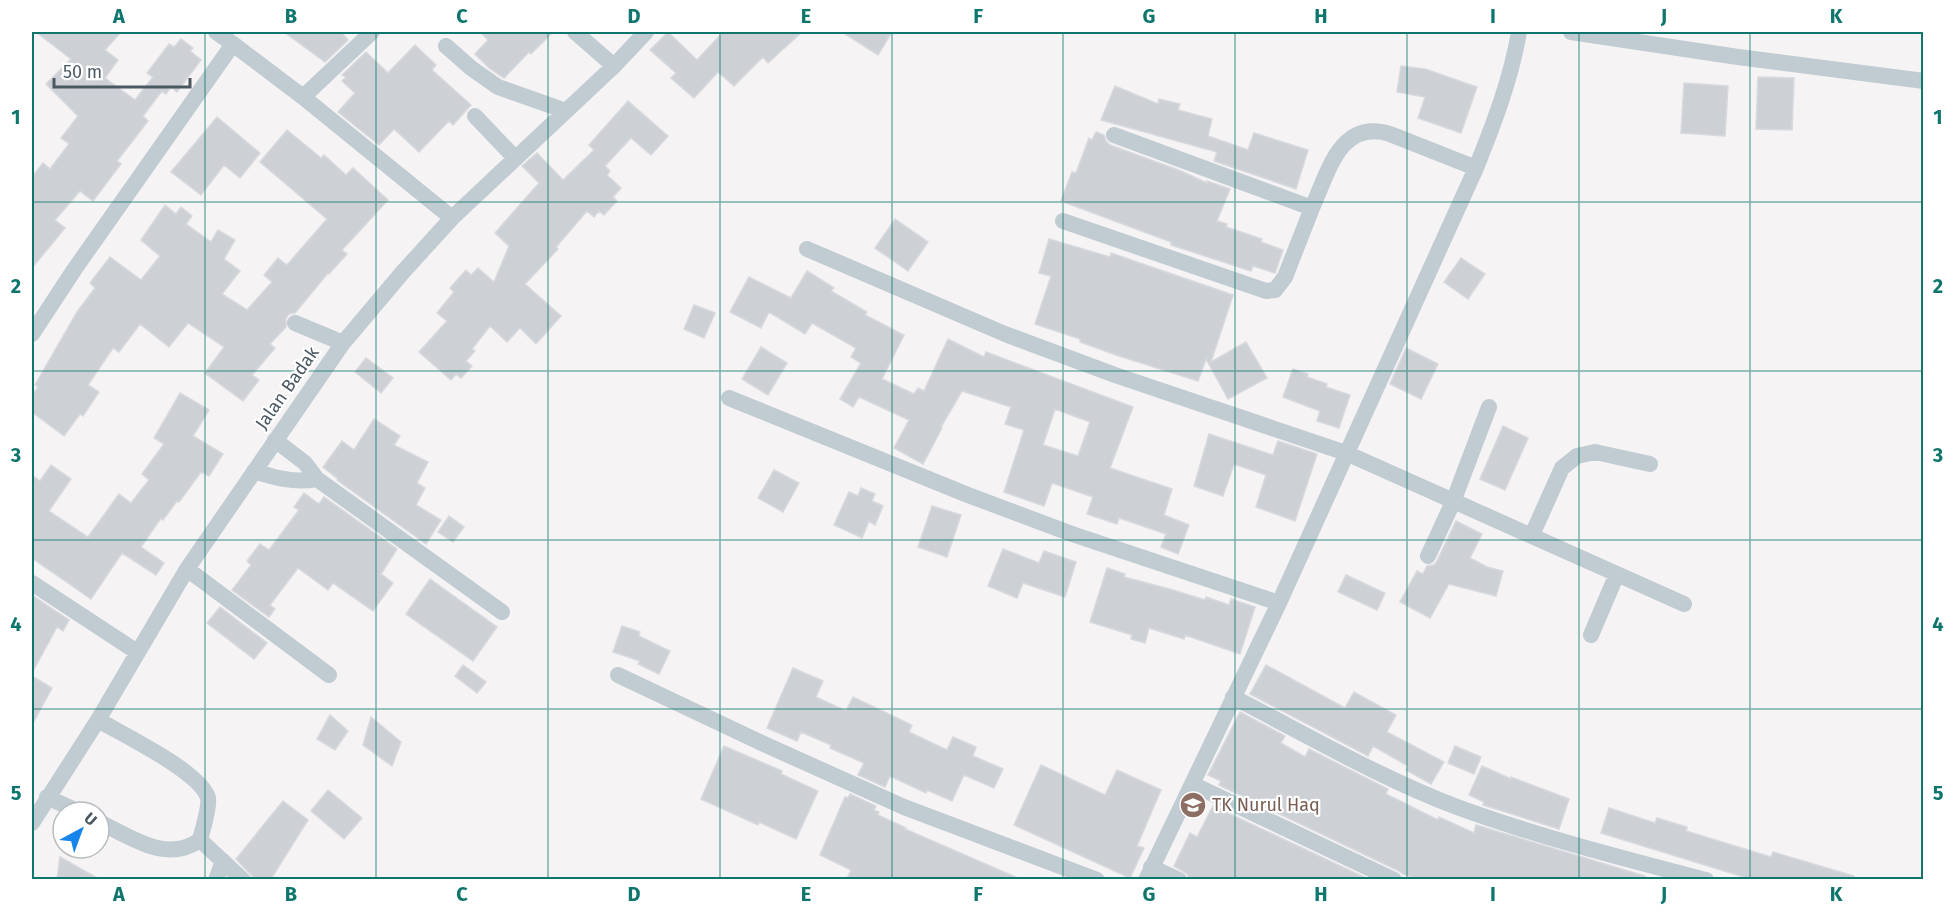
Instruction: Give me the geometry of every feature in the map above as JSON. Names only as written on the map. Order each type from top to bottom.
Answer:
[{"type":"street","points":[[216,32],[303,97],[452,218]]},
{"type":"street","points":[[303,97],[372,32]]},
{"type":"street","points":[[575,32],[614,66]]},
{"type":"street","name":"Jalan Badak","points":[[32,823],[98,720],[188,569],[343,343],[452,218],[614,66],[646,32]]},
{"type":"street","points":[[1179,879],[1149,873],[1279,603],[1476,168],[1501,104],[1514,62],[1519,32]]},
{"type":"street","points":[[1571,32],[1923,81]]},
{"type":"street","points":[[32,334],[74,270],[233,44]]},
{"type":"street","points":[[446,46],[498,87],[566,111]]},
{"type":"street","points":[[475,116],[515,158]]},
{"type":"street","points":[[1063,221],[1266,291],[1275,290],[1285,277],[1312,208],[1339,150],[1346,141],[1364,131],[1378,130],[1476,168]]},
{"type":"street","points":[[1114,135],[1312,208]]},
{"type":"street","points":[[807,249],[1005,334],[1114,375],[1346,453],[1684,604]]},
{"type":"street","points":[[296,323],[343,343]]},
{"type":"street","points":[[729,398],[968,495],[1072,534],[1279,603]]},
{"type":"street","points":[[1428,556],[1454,502],[1489,407]]},
{"type":"street","points":[[275,440],[305,463],[317,479],[502,612]]},
{"type":"street","points":[[1532,535],[1562,468],[1577,456],[1595,452],[1650,464]]},
{"type":"street","points":[[254,471],[301,482],[317,479]]},
{"type":"street","points":[[188,569],[329,675]]},
{"type":"street","points":[[1591,635],[1617,574]]},
{"type":"street","points":[[32,583],[137,652]]},
{"type":"street","points":[[618,675],[766,746],[904,807],[1097,879]]},
{"type":"street","points":[[1233,697],[1374,770],[1456,807],[1570,845],[1706,879]]},
{"type":"street","points":[[98,720],[177,766],[202,786],[208,801],[200,840],[189,847],[164,850],[111,828]]},
{"type":"street","points":[[1192,784],[1394,879]]},
{"type":"street","points":[[47,797],[53,800]]},
{"type":"street","points":[[200,840],[243,879]]},
{"type":"street","points":[[216,879],[223,861]]},
{"type":"building","points":[[36,32],[121,32],[105,50],[118,60],[105,78],[135,100],[153,77],[147,73],[169,44],[174,47],[181,39],[193,48],[190,51],[201,60],[177,92],[171,87],[166,94],[162,91],[143,116],[148,121],[117,161],[121,164],[93,201],[80,191],[55,220],[65,228],[32,268],[32,177],[43,163],[50,169],[69,144],[61,138],[78,116],[46,84],[71,59]]},
{"type":"building","points":[[284,32],[341,32],[348,40],[325,62]]},
{"type":"building","points":[[480,32],[553,32],[531,54],[529,52],[504,78],[489,68],[475,54],[488,40]]},
{"type":"building","points":[[668,32],[697,60],[723,32],[802,32],[768,63],[763,57],[734,86],[718,72],[694,98],[671,78],[676,73],[650,50]]},
{"type":"building","points":[[842,32],[892,32],[878,55]]},
{"type":"building","points":[[415,45],[436,65],[432,70],[471,105],[453,125],[449,121],[419,152],[394,129],[379,145],[338,112],[355,93],[342,81],[346,77],[342,75],[366,52],[388,73]]},
{"type":"building","points":[[1401,66],[1425,69],[1477,87],[1461,133],[1418,118],[1425,97],[1397,92]]},
{"type":"building","points":[[1758,77],[1794,78],[1792,130],[1756,129]]},
{"type":"building","points":[[1684,83],[1728,86],[1725,136],[1681,133]]},
{"type":"building","points":[[1115,86],[1158,104],[1159,99],[1180,104],[1178,110],[1212,119],[1208,136],[1248,150],[1254,133],[1308,150],[1296,189],[1214,161],[1217,152],[1101,120]]},
{"type":"building","points":[[628,101],[668,136],[651,155],[631,138],[605,166],[610,171],[607,175],[621,188],[613,197],[617,201],[604,215],[599,211],[594,217],[587,211],[556,247],[558,249],[525,284],[561,316],[536,344],[520,328],[507,342],[490,326],[472,349],[475,351],[466,361],[472,366],[461,378],[456,374],[451,380],[419,352],[447,321],[437,313],[454,292],[450,288],[466,270],[471,275],[478,268],[494,282],[509,246],[495,233],[539,183],[522,166],[537,153],[563,180],[594,150],[589,145]]},
{"type":"building","points":[[217,117],[260,153],[240,178],[224,165],[201,195],[171,172]]},
{"type":"building","points":[[287,130],[321,158],[324,155],[346,175],[353,168],[388,200],[342,250],[347,254],[295,313],[289,314],[286,318],[286,327],[270,344],[275,348],[252,375],[259,380],[243,401],[205,373],[224,347],[188,323],[169,347],[140,324],[119,352],[113,348],[88,385],[99,392],[83,416],[80,414],[64,436],[32,412],[32,396],[38,387],[35,385],[77,312],[95,288],[90,283],[110,257],[141,280],[160,256],[141,240],[165,205],[176,214],[181,207],[192,216],[186,224],[211,242],[218,230],[235,240],[224,259],[240,271],[222,294],[247,310],[272,282],[264,275],[278,258],[287,265],[327,219],[260,162]]},
{"type":"building","points":[[1096,132],[1104,135],[1110,145],[1207,183],[1207,181],[1230,189],[1217,221],[1227,224],[1226,227],[1262,239],[1261,242],[1283,250],[1275,273],[1253,266],[1251,271],[1171,245],[1171,242],[1061,201],[1072,172],[1076,173],[1089,138],[1092,140]]},
{"type":"building","points":[[895,219],[928,242],[908,271],[875,248]]},
{"type":"building","points":[[1049,239],[1110,257],[1111,253],[1233,295],[1211,362],[1246,342],[1267,378],[1228,399],[1206,359],[1198,381],[1116,355],[1080,342],[1080,339],[1035,324],[1051,276],[1039,273]]},
{"type":"building","points":[[1461,258],[1485,274],[1468,299],[1444,282]]},
{"type":"building","points":[[807,271],[834,288],[831,291],[867,312],[865,315],[904,335],[882,379],[914,394],[918,388],[924,391],[948,339],[984,357],[986,352],[1133,407],[1110,468],[1172,489],[1164,515],[1189,525],[1178,554],[1161,547],[1166,534],[1119,518],[1117,524],[1087,514],[1093,497],[1052,483],[1044,506],[1004,492],[1024,430],[1005,424],[1011,407],[962,391],[923,464],[894,448],[909,420],[859,397],[853,407],[840,399],[861,363],[851,357],[856,348],[812,323],[805,334],[769,312],[761,328],[730,312],[749,277],[791,298]],"holes":[[[1055,409],[1090,422],[1078,456],[1043,445]]]},
{"type":"building","points":[[694,305],[715,313],[704,338],[684,329]]},
{"type":"building","points":[[761,347],[787,363],[768,395],[742,379]]},
{"type":"building","points":[[1406,348],[1438,364],[1421,399],[1390,384]]},
{"type":"building","points":[[366,358],[393,378],[381,393],[355,372]]},
{"type":"building","points":[[1293,369],[1327,384],[1326,387],[1350,395],[1339,428],[1317,421],[1320,411],[1283,397]]},
{"type":"building","points":[[180,393],[209,410],[193,436],[223,454],[209,476],[201,472],[179,502],[177,501],[163,520],[161,518],[141,547],[164,563],[156,575],[122,553],[91,599],[32,558],[32,475],[40,481],[51,465],[71,479],[49,511],[88,537],[119,494],[131,503],[149,480],[142,474],[164,444],[154,438]]},
{"type":"building","points":[[374,419],[400,436],[394,445],[428,462],[417,483],[425,488],[416,505],[441,520],[426,544],[337,480],[323,467],[342,441],[354,450]]},
{"type":"building","points":[[1503,426],[1528,438],[1505,490],[1480,479]]},
{"type":"building","points":[[1209,434],[1273,455],[1278,441],[1317,454],[1295,521],[1256,507],[1266,475],[1234,464],[1223,496],[1194,486]]},
{"type":"building","points":[[774,470],[799,483],[783,512],[758,498]]},
{"type":"building","points":[[861,488],[875,494],[872,501],[883,506],[875,525],[869,521],[862,538],[834,525],[849,492],[858,496]]},
{"type":"building","points":[[304,493],[319,504],[324,497],[397,549],[381,574],[393,583],[373,611],[333,583],[328,590],[298,568],[270,605],[275,609],[269,617],[232,590],[251,565],[247,561],[260,544],[269,550],[299,510],[294,507]]},
{"type":"building","points":[[932,506],[961,515],[947,557],[918,547]]},
{"type":"building","points":[[449,516],[464,527],[453,542],[438,532]]},
{"type":"building","points":[[1456,521],[1482,534],[1470,558],[1487,567],[1503,571],[1496,596],[1449,584],[1430,618],[1400,602],[1417,571],[1423,574],[1427,566],[1434,565],[1437,561]]},
{"type":"building","points":[[1003,549],[1039,563],[1044,551],[1076,562],[1065,597],[1023,583],[1017,598],[988,586]]},
{"type":"building","points":[[1107,568],[1125,574],[1124,577],[1205,600],[1206,597],[1229,605],[1231,599],[1255,607],[1240,654],[1185,635],[1184,639],[1149,628],[1145,643],[1131,639],[1132,635],[1090,622]]},
{"type":"building","points":[[1346,575],[1385,593],[1377,610],[1338,592]]},
{"type":"building","points":[[430,579],[497,627],[473,661],[406,614]]},
{"type":"building","points":[[32,595],[69,620],[63,631],[57,627],[32,673]]},
{"type":"building","points":[[220,607],[267,643],[254,659],[207,623]]},
{"type":"building","points":[[622,626],[640,632],[639,636],[670,651],[659,674],[638,664],[640,661],[613,652]]},
{"type":"building","points":[[463,665],[486,682],[477,693],[455,676]]},
{"type":"building","points":[[1266,665],[1345,708],[1354,692],[1396,715],[1387,732],[1444,762],[1431,784],[1406,770],[1408,766],[1373,746],[1368,756],[1250,694]]},
{"type":"building","points":[[793,668],[823,681],[816,697],[846,711],[853,697],[912,725],[909,732],[947,750],[953,737],[976,747],[973,756],[1003,769],[994,788],[964,775],[952,801],[927,790],[926,793],[890,776],[885,787],[858,775],[864,763],[830,748],[831,745],[801,732],[797,741],[767,728]]},
{"type":"building","points":[[32,676],[52,688],[32,725]]},
{"type":"building","points":[[1240,712],[1285,736],[1281,743],[1305,757],[1309,749],[1388,789],[1386,794],[1438,820],[1439,817],[1474,833],[1476,825],[1645,876],[1645,879],[1417,879],[1403,874],[1219,785],[1221,781],[1208,775]]},
{"type":"building","points":[[330,715],[348,731],[335,750],[317,739]]},
{"type":"building","points":[[371,717],[401,742],[392,766],[363,745]]},
{"type":"building","points":[[724,746],[782,771],[781,774],[818,791],[796,839],[759,822],[758,825],[701,799]]},
{"type":"building","points":[[1455,746],[1481,757],[1474,774],[1448,763]]},
{"type":"building","points":[[1041,765],[1105,795],[1117,770],[1161,790],[1137,846],[1144,848],[1130,878],[1014,825]]},
{"type":"building","points":[[1482,766],[1511,779],[1511,777],[1569,799],[1559,829],[1483,805],[1484,802],[1469,795]]},
{"type":"building","points":[[328,790],[362,818],[344,839],[311,811]]},
{"type":"building","points":[[850,794],[876,806],[874,810],[879,812],[878,815],[905,829],[1020,879],[847,879],[851,870],[820,855],[845,797],[848,798]]},
{"type":"building","points":[[283,801],[308,820],[271,879],[255,879],[236,859]]},
{"type":"building","points":[[1213,806],[1368,879],[1189,879],[1187,874],[1174,866],[1190,833],[1197,837]]},
{"type":"building","points":[[1609,808],[1655,823],[1657,818],[1687,827],[1686,831],[1771,857],[1773,852],[1854,876],[1853,879],[1750,879],[1601,833]]},
{"type":"building","points":[[60,860],[65,860],[99,879],[57,879]]},
{"type":"place","name":"TK Nurul Haq","points":[[1193,805]]}]
